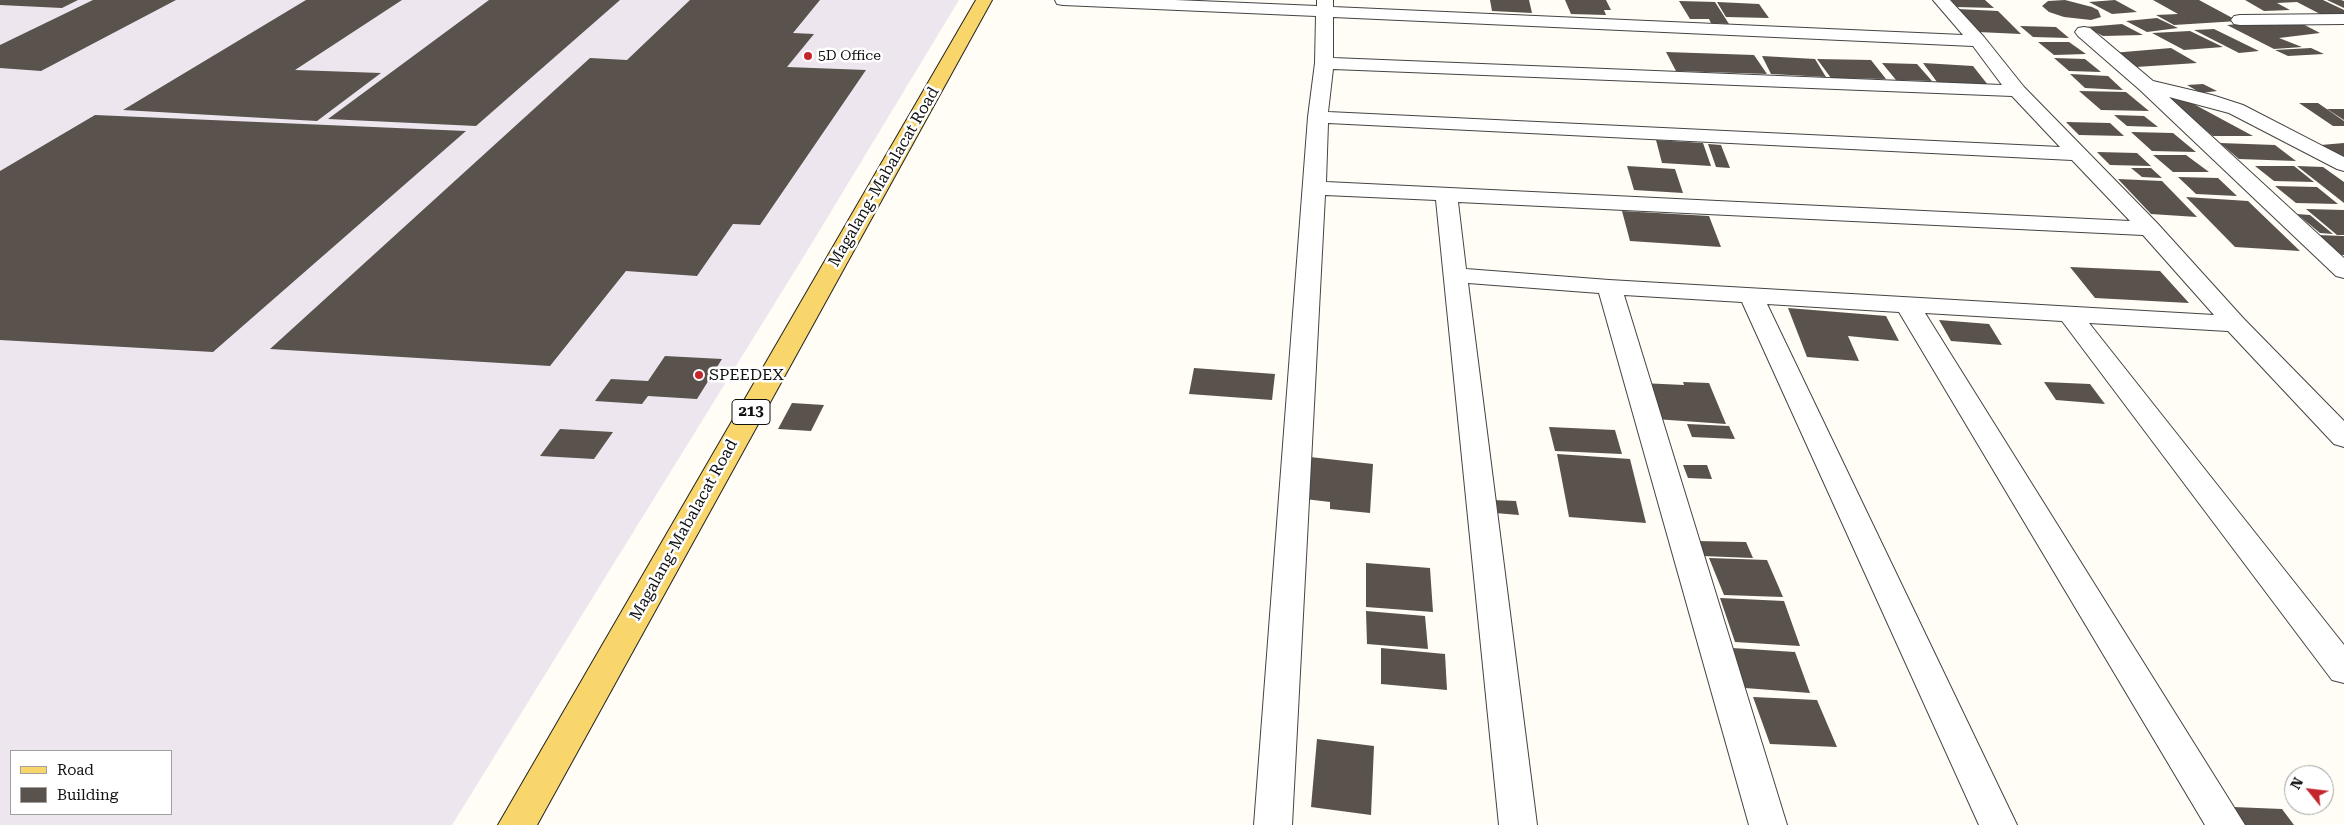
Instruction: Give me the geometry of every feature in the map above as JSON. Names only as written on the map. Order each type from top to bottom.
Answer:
[{"type":"main road","name":"Magalang-Mabalacat Road","points":[[518,825],[984,0]]},
{"type":"street","points":[[1063,0],[1324,5],[1978,41]]},
{"type":"street","points":[[1941,0],[1978,41],[2016,92],[2150,229],[2234,324],[2344,438]]},
{"type":"street","points":[[1273,825],[1315,188],[1318,117],[1324,63],[1324,5]]},
{"type":"street","points":[[2240,20],[2344,19]]},
{"type":"street","points":[[2084,32],[2147,86],[2344,271]]},
{"type":"street","points":[[1324,63],[2016,92]]},
{"type":"street","points":[[2147,86],[2205,99],[2236,109],[2344,165]]},
{"type":"street","points":[[1318,117],[2078,154]]},
{"type":"street","points":[[1315,188],[2150,229]]},
{"type":"street","points":[[1446,194],[1518,825]]},
{"type":"street","points":[[1456,275],[1609,287],[1906,303],[2234,324]]},
{"type":"street","points":[[1609,287],[1768,825]]},
{"type":"street","points":[[1750,294],[1998,825]]},
{"type":"street","points":[[1906,303],[2226,825]]},
{"type":"street","points":[[2069,314],[2344,670]]},
{"type":"shaded area","points":[[0,0],[959,0],[809,248],[452,825],[0,825]]},
{"type":"building","points":[[0,0],[78,0],[62,8],[0,5]]},
{"type":"building","points":[[93,0],[176,0],[41,71],[0,68],[0,45]]},
{"type":"building","points":[[306,0],[402,0],[295,70],[381,73],[317,121],[123,110]]},
{"type":"building","points":[[489,0],[620,0],[476,126],[328,119]]},
{"type":"building","points":[[690,0],[820,0],[793,33],[814,34],[787,67],[866,70],[760,225],[733,224],[697,276],[626,271],[550,366],[270,349],[590,58],[627,60]]},
{"type":"building","points":[[1490,0],[1529,0],[1532,13],[1492,11]]},
{"type":"building","points":[[1565,0],[1606,0],[1611,10],[1604,10],[1606,15],[1571,14]]},
{"type":"building","points":[[1950,0],[1985,0],[1994,8],[1957,7]]},
{"type":"building","points":[[2065,0],[2092,7],[2098,10],[2101,17],[2091,20],[2064,17],[2049,12],[2042,6],[2048,1]]},
{"type":"building","points":[[2115,0],[2137,12],[2112,14],[2089,2]]},
{"type":"building","points":[[2153,0],[2199,0],[2238,21],[2174,25],[2156,15],[2178,14]]},
{"type":"building","points":[[2245,0],[2323,0],[2344,10],[2344,16],[2324,16],[2297,2],[2277,3],[2290,10],[2264,11]]},
{"type":"building","points":[[2327,0],[2344,1],[2344,8]]},
{"type":"building","points":[[1679,1],[1715,2],[1729,24],[1711,23],[1709,19],[1690,19]]},
{"type":"building","points":[[1717,2],[1759,4],[1769,18],[1726,17]]},
{"type":"building","points":[[1957,9],[1998,11],[2021,34],[1978,32]]},
{"type":"building","points":[[2157,18],[2178,28],[2147,32],[2126,21]]},
{"type":"building","points":[[2295,20],[2320,33],[2279,38],[2302,47],[2274,49],[2227,25],[2268,22],[2277,27],[2269,22]]},
{"type":"building","points":[[2122,24],[2143,35],[2103,36],[2086,27]]},
{"type":"building","points":[[2020,26],[2056,27],[2069,38],[2033,37]]},
{"type":"building","points":[[2214,29],[2259,51],[2239,53],[2194,30]]},
{"type":"building","points":[[2190,31],[2223,47],[2184,50],[2152,33]]},
{"type":"building","points":[[2038,42],[2069,42],[2086,54],[2054,55]]},
{"type":"building","points":[[2171,48],[2197,63],[2136,67],[2112,53]]},
{"type":"building","points":[[2311,48],[2324,54],[2288,56],[2275,50]]},
{"type":"building","points":[[1666,52],[1754,55],[1767,74],[1676,71]]},
{"type":"building","points":[[1762,56],[1815,59],[1826,77],[1771,74]]},
{"type":"building","points":[[2054,58],[2085,59],[2101,72],[2069,71]]},
{"type":"building","points":[[1817,59],[1871,60],[1886,79],[1831,78]]},
{"type":"building","points":[[1882,63],[1917,64],[1932,81],[1896,80]]},
{"type":"building","points":[[1923,63],[1973,66],[1988,85],[1937,82]]},
{"type":"building","points":[[2070,74],[2108,76],[2123,90],[2085,88]]},
{"type":"building","points":[[2203,84],[2217,91],[2201,93],[2187,85]]},
{"type":"building","points":[[2079,91],[2126,92],[2149,111],[2101,110]]},
{"type":"building","points":[[2167,98],[2188,101],[2253,136],[2213,136]]},
{"type":"building","points":[[2299,103],[2318,103],[2344,121],[2344,126],[2333,126]]},
{"type":"building","points":[[2327,109],[2344,109],[2344,120]]},
{"type":"building","points":[[95,115],[466,131],[213,352],[0,340],[0,171]]},
{"type":"building","points":[[2114,115],[2144,116],[2158,127],[2127,126]]},
{"type":"building","points":[[2066,122],[2110,123],[2124,136],[2079,135]]},
{"type":"building","points":[[2131,132],[2173,133],[2196,152],[2152,151]]},
{"type":"building","points":[[1656,140],[1703,143],[1711,166],[1662,163]]},
{"type":"building","points":[[2220,143],[2275,145],[2296,161],[2239,159]]},
{"type":"building","points":[[2344,143],[2344,158],[2321,145]]},
{"type":"building","points":[[1708,144],[1721,145],[1730,168],[1716,167]]},
{"type":"building","points":[[2097,152],[2137,153],[2151,166],[2110,165]]},
{"type":"building","points":[[2153,155],[2186,155],[2209,172],[2173,172]]},
{"type":"building","points":[[1627,166],[1675,169],[1683,193],[1634,190]]},
{"type":"building","points":[[2255,166],[2294,166],[2314,182],[2274,181]]},
{"type":"building","points":[[2297,166],[2323,167],[2344,182],[2344,203]]},
{"type":"building","points":[[2131,168],[2151,168],[2162,178],[2142,177]]},
{"type":"building","points":[[2178,177],[2218,178],[2237,196],[2196,194]]},
{"type":"building","points":[[2118,179],[2162,181],[2197,217],[2151,214]]},
{"type":"building","points":[[2275,186],[2317,187],[2338,204],[2296,203]]},
{"type":"building","points":[[2186,197],[2248,201],[2300,251],[2235,247]]},
{"type":"building","points":[[2306,209],[2344,210],[2344,235],[2337,235]]},
{"type":"building","points":[[1622,211],[1709,216],[1721,247],[1630,241]]},
{"type":"building","points":[[2297,214],[2310,215],[2333,234],[2320,233]]},
{"type":"building","points":[[2317,235],[2344,236],[2344,255],[2340,255]]},
{"type":"building","points":[[2070,267],[2160,271],[2189,303],[2095,298]]},
{"type":"building","points":[[1788,308],[1886,316],[1899,341],[1848,336],[1859,361],[1807,357]]},
{"type":"building","points":[[1939,320],[1989,324],[2002,345],[1951,341]]},
{"type":"building","points":[[665,356],[722,359],[697,399],[648,396],[642,404],[595,401],[611,379],[648,381]]},
{"type":"building","points":[[1194,368],[1275,374],[1272,400],[1189,394]]},
{"type":"building","points":[[1683,382],[1709,383],[1726,424],[1655,419],[1641,383],[1684,385]]},
{"type":"building","points":[[2044,382],[2090,384],[2105,404],[2056,400]]},
{"type":"building","points":[[792,403],[824,405],[811,431],[778,429]]},
{"type":"building","points":[[1687,424],[1729,426],[1735,439],[1692,437]]},
{"type":"building","points":[[1549,427],[1615,430],[1622,454],[1555,451]]},
{"type":"building","points":[[560,429],[613,432],[594,459],[540,456]]},
{"type":"building","points":[[1557,454],[1630,459],[1646,523],[1569,517]]},
{"type":"building","points":[[1310,457],[1373,464],[1370,513],[1330,509],[1330,502],[1305,499]]},
{"type":"building","points":[[1683,465],[1707,465],[1712,479],[1688,478]]},
{"type":"building","points":[[1492,500],[1516,501],[1519,515],[1495,513]]},
{"type":"building","points":[[1696,541],[1746,542],[1753,558],[1702,556]]},
{"type":"building","points":[[1709,558],[1767,560],[1783,597],[1724,595]]},
{"type":"building","points":[[1366,563],[1430,568],[1433,612],[1366,607]]},
{"type":"building","points":[[1720,598],[1784,601],[1800,646],[1735,642]]},
{"type":"building","points":[[1366,611],[1425,616],[1428,649],[1367,644]]},
{"type":"building","points":[[1381,648],[1445,654],[1447,690],[1381,684]]},
{"type":"building","points":[[1732,648],[1795,652],[1810,693],[1745,688]]},
{"type":"building","points":[[1753,697],[1817,700],[1837,747],[1770,744]]},
{"type":"building","points":[[1317,739],[1374,746],[1371,815],[1311,807]]},
{"type":"building","points":[[2233,807],[2282,809],[2284,815],[2286,815],[2294,825],[2245,825]]},
{"type":"place","name":"5D Office","points":[[808,56]]},
{"type":"place","name":"SPEEDEX","points":[[699,375]]}]
